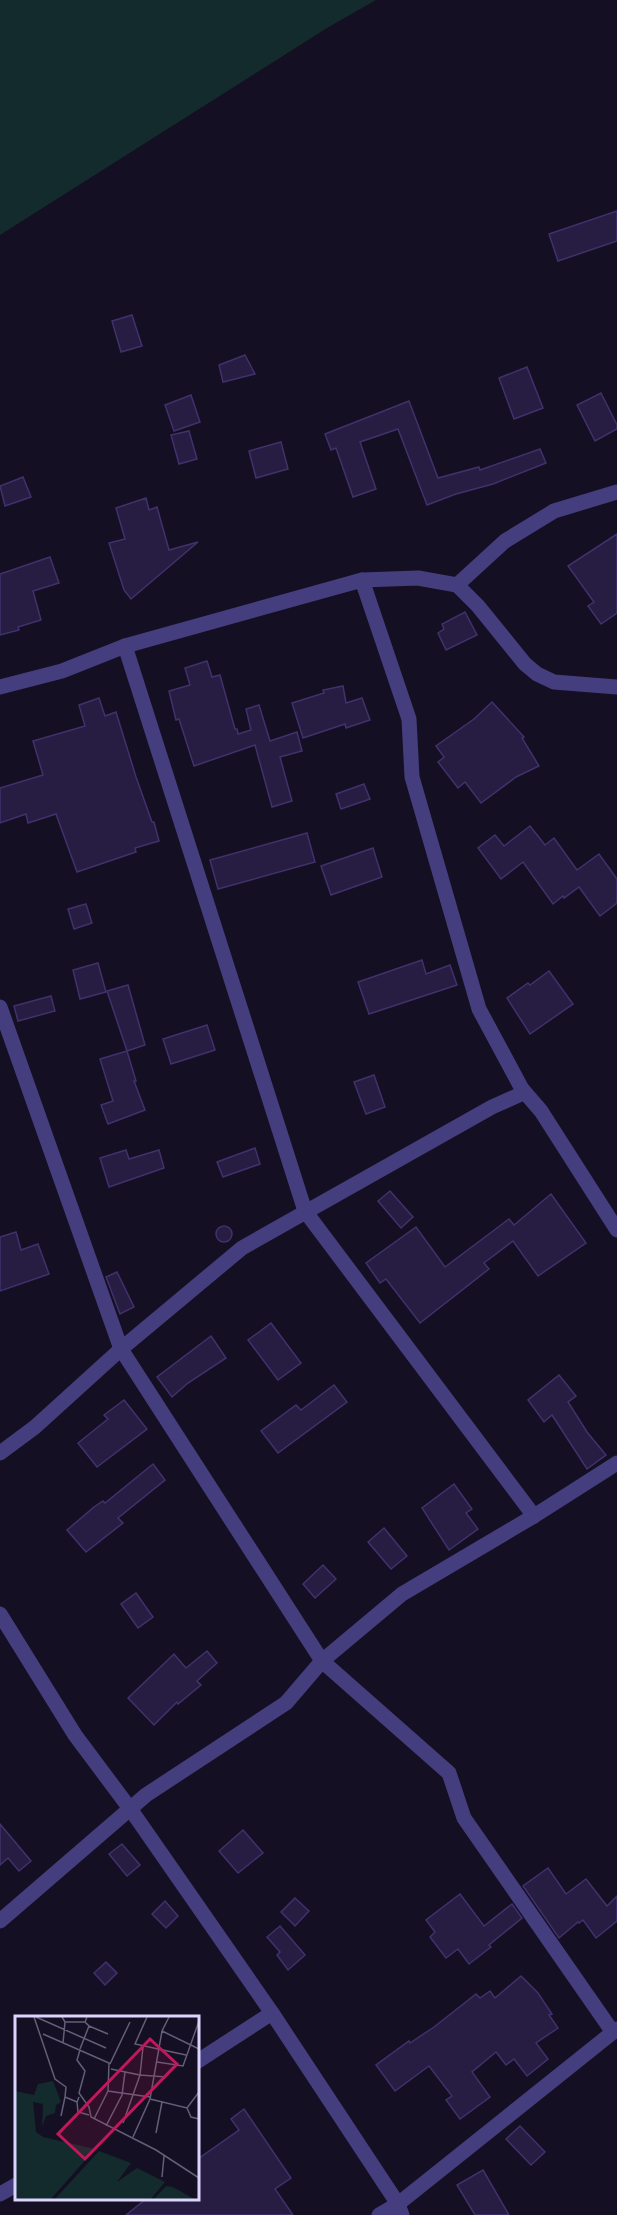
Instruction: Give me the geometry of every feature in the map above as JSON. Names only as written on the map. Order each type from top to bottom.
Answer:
[{"type":"street","points":[[457,585],[505,542],[554,511],[617,492]]},
{"type":"street","points":[[0,687],[62,670],[125,646],[362,580],[418,578],[457,585],[478,606],[525,664],[537,674],[554,682],[617,687]]},
{"type":"street","points":[[362,580],[409,719],[412,777],[479,1009],[522,1089],[541,1111],[617,1230]]},
{"type":"street","points":[[125,646],[305,1212],[534,1516]]},
{"type":"street","points":[[0,1007],[121,1349],[322,1661],[449,1773],[464,1818],[614,2030],[400,2210],[379,2215]]},
{"type":"street","points":[[0,1453],[35,1427],[121,1349],[242,1248],[492,1107],[519,1095],[522,1089]]},
{"type":"street","points":[[0,1921],[146,1796],[286,1703],[322,1661],[402,1594],[534,1516],[617,1463]]},
{"type":"street","points":[[0,1614],[75,1735],[131,1810],[272,2013],[400,2210]]},
{"type":"street","points":[[200,2060],[272,2013]]},
{"type":"street","points":[[0,2194],[15,2185]]},
{"type":"green space","points":[[0,0],[376,0],[327,28],[0,235]]},
{"type":"building","points":[[617,211],[617,241],[558,261],[549,234]]},
{"type":"building","points":[[132,315],[142,346],[121,352],[112,321]]},
{"type":"building","points":[[245,355],[255,374],[223,382],[219,365]]},
{"type":"building","points":[[527,367],[543,408],[514,419],[499,378]]},
{"type":"building","points":[[601,393],[617,429],[595,441],[577,405]]},
{"type":"building","points":[[191,395],[200,422],[174,431],[165,405]]},
{"type":"building","points":[[409,401],[438,478],[479,467],[480,470],[540,449],[546,463],[493,484],[427,505],[398,429],[360,442],[376,489],[353,497],[336,448],[331,450],[325,434]]},
{"type":"building","points":[[189,431],[197,459],[179,464],[171,435]]},
{"type":"building","points":[[281,442],[288,469],[256,478],[249,451]]},
{"type":"building","points":[[23,477],[31,497],[5,506],[0,486]]},
{"type":"building","points":[[146,498],[149,510],[157,507],[169,550],[198,542],[131,599],[124,590],[109,543],[125,539],[116,508]]},
{"type":"building","points":[[617,534],[617,613],[601,624],[588,606],[594,602],[568,566]]},
{"type":"building","points":[[50,557],[59,583],[33,591],[41,620],[18,627],[19,630],[0,635],[0,574]]},
{"type":"building","points":[[465,612],[477,635],[446,650],[438,633],[444,629],[442,624]]},
{"type":"building","points":[[207,661],[212,677],[220,675],[238,734],[251,730],[246,709],[259,705],[270,741],[297,732],[302,751],[280,757],[292,801],[272,807],[255,745],[194,766],[179,719],[176,720],[169,691],[190,685],[185,668]]},
{"type":"building","points":[[343,686],[346,703],[362,698],[370,720],[346,728],[345,724],[303,738],[292,703],[324,693],[323,690]]},
{"type":"building","points":[[99,698],[105,716],[116,712],[159,841],[135,848],[136,852],[77,872],[56,814],[28,823],[26,814],[0,823],[0,788],[43,775],[33,741],[85,726],[79,705]]},
{"type":"building","points":[[492,702],[524,737],[522,738],[539,766],[516,777],[481,803],[465,782],[458,788],[438,762],[444,757],[436,746],[474,719]]},
{"type":"building","points":[[364,784],[370,799],[341,809],[336,794]]},
{"type":"building","points":[[530,826],[545,845],[554,838],[577,870],[599,854],[617,879],[617,903],[600,916],[579,887],[553,904],[523,862],[501,879],[478,848],[495,835],[504,846]]},
{"type":"building","points":[[307,833],[315,862],[218,889],[210,860]]},
{"type":"building","points":[[373,848],[382,877],[331,895],[321,866]]},
{"type":"building","points":[[86,904],[92,923],[74,929],[68,909]]},
{"type":"building","points":[[422,960],[426,974],[450,965],[457,985],[369,1014],[358,982]]},
{"type":"building","points":[[98,963],[106,992],[80,999],[73,970]]},
{"type":"building","points":[[549,971],[573,1004],[530,1034],[507,998]]},
{"type":"building","points":[[128,985],[145,1045],[127,1051],[107,991]]},
{"type":"building","points":[[51,996],[55,1011],[18,1021],[14,1006]]},
{"type":"building","points":[[207,1025],[215,1050],[171,1064],[163,1039]]},
{"type":"building","points":[[127,1051],[136,1081],[134,1081],[145,1110],[108,1124],[101,1105],[113,1101],[100,1059]]},
{"type":"building","points":[[374,1075],[385,1107],[366,1114],[354,1082]]},
{"type":"building","points":[[255,1148],[260,1164],[223,1177],[217,1162]]},
{"type":"building","points":[[126,1150],[129,1159],[159,1150],[164,1168],[109,1187],[100,1158]]},
{"type":"building","points":[[390,1191],[413,1217],[401,1228],[378,1201]]},
{"type":"building","points":[[551,1194],[586,1243],[538,1276],[513,1241],[484,1263],[489,1269],[420,1323],[386,1279],[380,1283],[366,1263],[416,1227],[445,1267],[509,1219],[514,1225]]},
{"type":"building","points":[[221,1226],[227,1226],[232,1234],[230,1240],[221,1242],[216,1237],[216,1231]]},
{"type":"building","points":[[16,1232],[21,1250],[38,1244],[49,1274],[0,1291],[0,1237]]},
{"type":"building","points":[[117,1272],[134,1307],[120,1314],[106,1277]]},
{"type":"building","points":[[271,1323],[301,1363],[278,1380],[248,1340]]},
{"type":"building","points":[[211,1336],[226,1358],[188,1383],[172,1397],[157,1377]]},
{"type":"building","points":[[559,1375],[576,1396],[568,1402],[587,1432],[606,1455],[587,1469],[552,1415],[544,1422],[528,1400]]},
{"type":"building","points":[[334,1385],[347,1402],[278,1453],[261,1431],[296,1405],[301,1410]]},
{"type":"building","points":[[124,1400],[147,1429],[97,1467],[78,1443],[108,1419],[104,1415]]},
{"type":"building","points":[[153,1464],[165,1480],[118,1518],[123,1523],[86,1552],[67,1530],[94,1507],[103,1501],[105,1503]]},
{"type":"building","points":[[454,1484],[472,1509],[466,1513],[478,1529],[449,1550],[422,1508]]},
{"type":"building","points":[[384,1528],[407,1556],[391,1569],[368,1542]]},
{"type":"building","points":[[323,1565],[336,1579],[315,1598],[303,1584]]},
{"type":"building","points":[[136,1593],[153,1617],[138,1628],[121,1604]]},
{"type":"building","points":[[207,1651],[217,1663],[197,1681],[201,1685],[178,1704],[177,1702],[154,1725],[128,1698],[174,1654],[186,1668]]},
{"type":"building","points":[[0,1824],[31,1861],[19,1871],[8,1858],[0,1865]]},
{"type":"building","points":[[243,1830],[263,1853],[238,1873],[219,1851]]},
{"type":"building","points":[[122,1844],[140,1865],[127,1876],[109,1854]]},
{"type":"building","points":[[548,1868],[566,1894],[586,1879],[607,1906],[617,1896],[617,1921],[596,1938],[583,1920],[559,1938],[523,1886]]},
{"type":"building","points":[[460,1894],[484,1926],[512,1904],[522,1918],[469,1964],[458,1949],[446,1958],[430,1937],[435,1932],[426,1920]]},
{"type":"building","points":[[295,1898],[309,1911],[295,1926],[281,1912]]},
{"type":"building","points":[[165,1901],[178,1916],[166,1928],[152,1914]]},
{"type":"building","points":[[280,1926],[305,1955],[288,1970],[277,1955],[280,1952],[267,1937]]},
{"type":"building","points":[[106,1962],[117,1973],[105,1985],[94,1973]]},
{"type":"building","points":[[521,1976],[538,1993],[558,2028],[536,2043],[548,2059],[527,2076],[514,2059],[506,2065],[496,2052],[472,2072],[490,2097],[460,2119],[446,2100],[452,2096],[429,2066],[395,2091],[376,2065],[409,2041],[410,2043],[434,2027],[476,1994],[480,1998],[490,1991],[495,1998]]},
{"type":"building","points":[[244,2109],[291,2178],[275,2189],[293,2215],[126,2215],[145,2200],[200,2200],[200,2158],[239,2130],[231,2119]]},
{"type":"building","points":[[520,2126],[545,2152],[531,2165],[506,2139]]},
{"type":"building","points":[[483,2170],[509,2215],[475,2215],[457,2185]]}]
